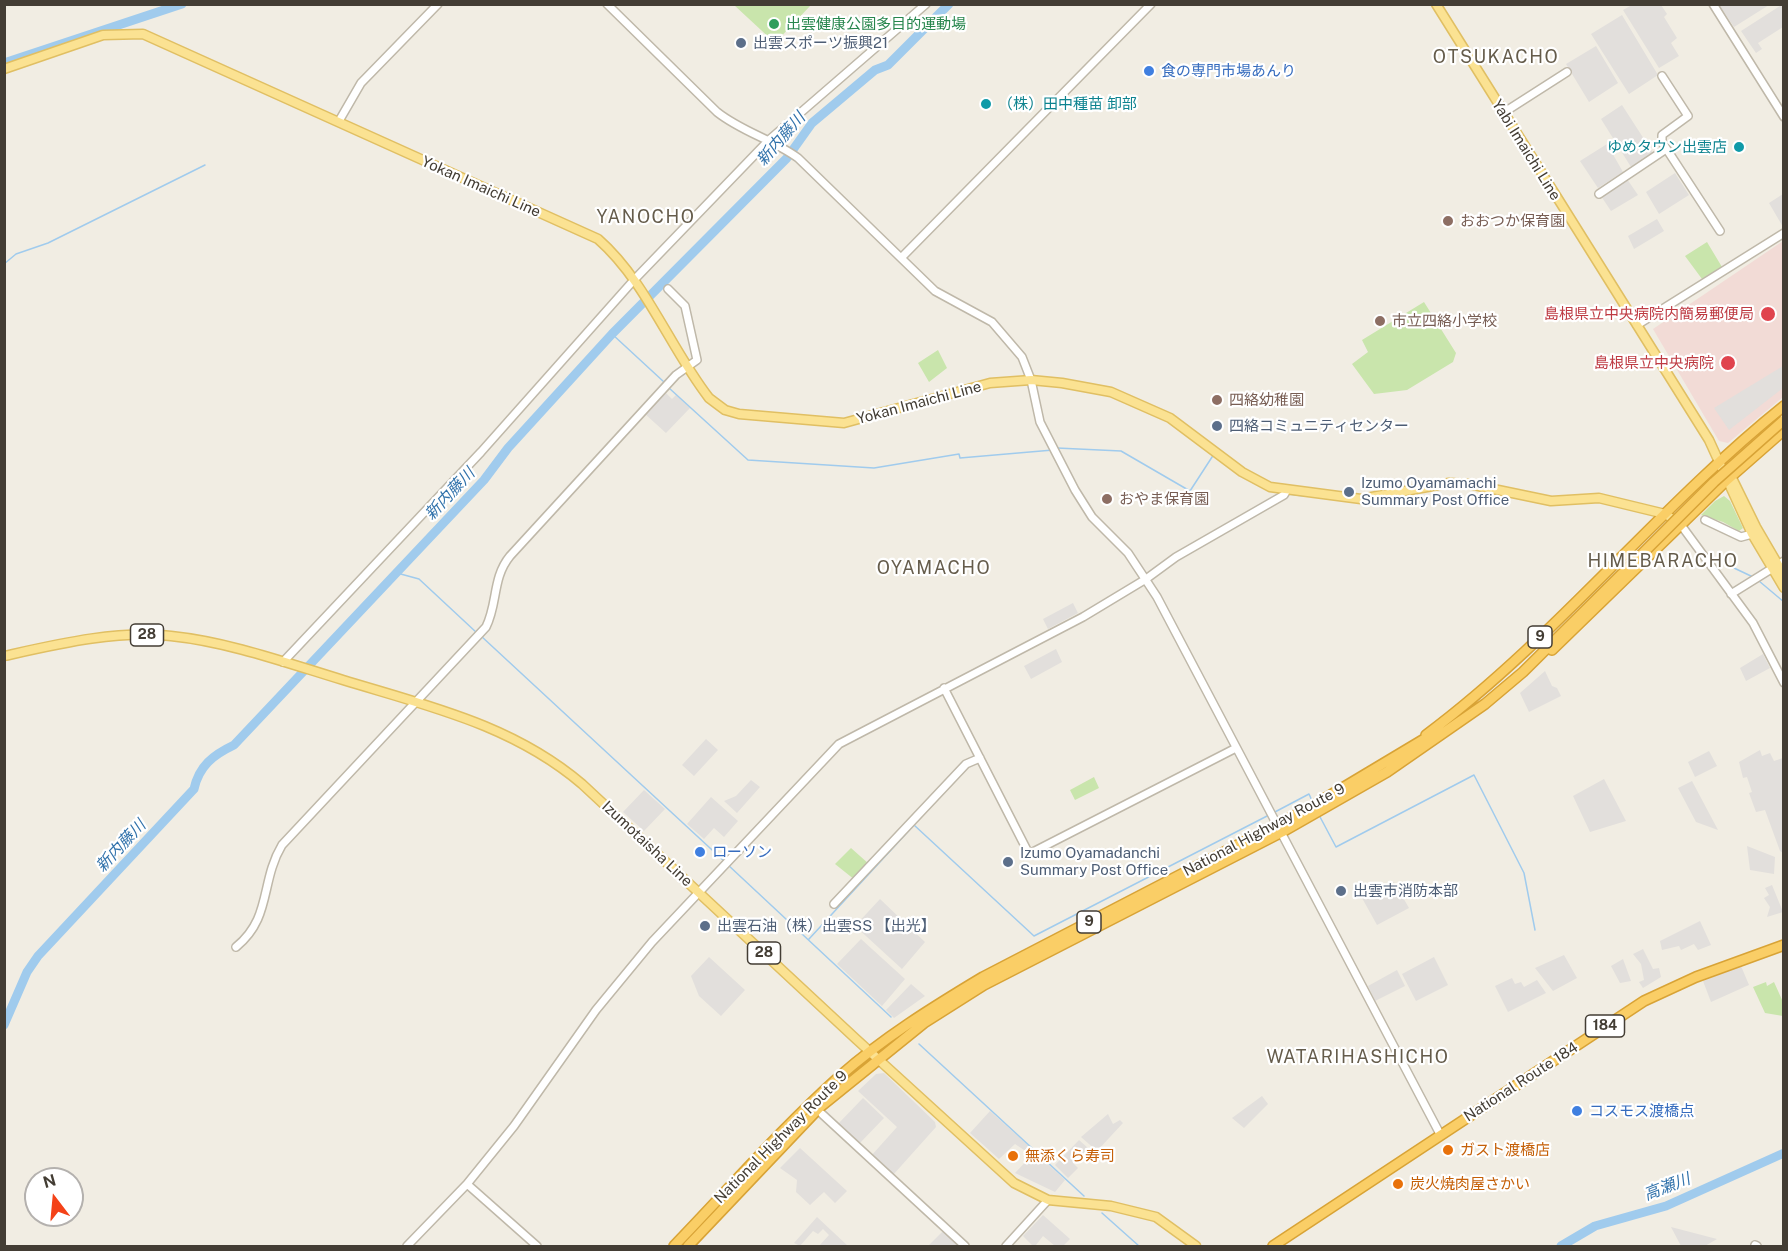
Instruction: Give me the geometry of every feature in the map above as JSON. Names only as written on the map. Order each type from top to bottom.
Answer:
[{"type":"highway","name":"9","points":[[1407,750],[1501,673],[1720,460],[1784,406]]},
{"type":"highway","name":"National Highway Route 9","points":[[688,1246],[820,1107],[924,1023],[984,985],[1387,772],[1485,704],[1543,651],[1714,482],[1784,420]]},
{"type":"highway","name":"9","points":[[1485,704],[1533,668],[1729,478],[1784,430]]},
{"type":"highway","name":"National Highway Route 9","points":[[675,1246],[798,1116],[871,1051],[935,1006],[983,977],[1280,828],[1470,709],[1543,651]]},
{"type":"highway","name":"National Route 184","points":[[1273,1246],[1644,1001],[1696,976],[1784,945]]},
{"type":"main road","name":"Yabi Imaichi Line","points":[[1436,4],[1720,460]]},
{"type":"main road","name":"Yokan Imaichi Line","points":[[4,69],[103,36],[116,33],[143,34],[598,239],[608,248],[634,283],[687,368],[709,398],[725,410],[739,414],[844,423],[974,387],[1031,380],[1111,392],[1178,423],[1254,480],[1287,490],[1362,499],[1449,483],[1469,484],[1551,501],[1593,496],[1665,514],[1681,525]]},
{"type":"main road","points":[[1720,460],[1777,565],[1784,588]]},
{"type":"main road","points":[[1729,478],[1752,534],[1784,575]]},
{"type":"main road","name":"Izumotaisha Line","points":[[4,656],[69,642],[148,635],[199,641],[286,662],[417,701],[512,736],[568,772],[1014,1183],[1048,1200],[1111,1206],[1156,1217],[1196,1246]]},
{"type":"street","points":[[339,121],[361,83],[438,4]]},
{"type":"street","points":[[607,4],[717,112],[745,132],[778,144],[798,158],[900,258],[946,299],[981,314],[992,322],[1022,357],[1031,380],[1040,422],[1075,490],[1092,517],[1128,553],[1146,579],[1280,828],[1440,1134]]},
{"type":"street","points":[[286,662],[634,283],[769,140],[926,4]]},
{"type":"street","points":[[900,258],[1151,4]]},
{"type":"street","points":[[1713,4],[1784,117]]},
{"type":"street","points":[[1503,113],[1567,72]]},
{"type":"street","points":[[1662,76],[1688,116],[1662,135],[1662,142],[1720,231]]},
{"type":"street","points":[[1599,194],[1666,149]]},
{"type":"street","points":[[1637,325],[1784,233]]},
{"type":"street","points":[[236,947],[257,925],[271,870],[282,845],[479,635],[490,617],[495,583],[502,565],[676,375],[697,360],[685,306],[668,289]]},
{"type":"street","points":[[407,1246],[467,1184],[513,1126],[596,1010],[652,942],[839,744],[1083,617],[1146,579],[1176,557],[1284,495],[1287,490]]},
{"type":"street","points":[[1705,519],[1741,537],[1752,534]]},
{"type":"street","points":[[1681,525],[1762,639],[1784,683]]},
{"type":"street","points":[[1731,594],[1777,565]]},
{"type":"street","points":[[944,688],[1029,854],[1236,748]]},
{"type":"street","points":[[834,904],[966,764],[980,758]]},
{"type":"street","points":[[822,1114],[965,1246]]},
{"type":"street","points":[[467,1184],[537,1246]]},
{"type":"street","points":[[1006,1246],[1048,1200]]},
{"type":"shaded area","points":[[1783,4],[1783,27],[1758,43],[1762,49],[1756,53],[1741,31]]},
{"type":"shaded area","points":[[1632,5],[1661,5],[1667,14],[1664,17],[1677,38],[1671,43],[1679,56],[1659,68],[1623,10]]},
{"type":"shaded area","points":[[1719,5],[1769,5],[1734,27]]},
{"type":"shaded area","points":[[1622,15],[1658,75],[1629,94],[1591,34]]},
{"type":"shaded area","points":[[1596,46],[1618,83],[1589,102],[1566,64]]},
{"type":"shaded area","points":[[1622,105],[1653,153],[1631,167],[1601,119]]},
{"type":"shaded area","points":[[1607,144],[1623,172],[1598,188],[1580,161]]},
{"type":"shaded area","points":[[1675,173],[1689,195],[1659,214],[1646,192]]},
{"type":"shaded area","points":[[1627,179],[1638,195],[1611,211],[1601,196]]},
{"type":"shaded area","points":[[1783,194],[1783,227],[1769,203]]},
{"type":"shaded area","points":[[1657,219],[1664,231],[1634,249],[1628,236]]},
{"type":"shaded area","name":"島根県立中央病院","points":[[1783,241],[1783,397],[1728,443],[1719,441],[1653,329]]},
{"type":"shaded area","points":[[1783,366],[1783,388],[1729,430],[1714,408]]},
{"type":"shaded area","points":[[666,393],[672,399],[676,395],[690,408],[666,433],[645,414]]},
{"type":"shaded area","points":[[1073,603],[1078,613],[1048,629],[1043,619]]},
{"type":"shaded area","points":[[1056,649],[1062,662],[1031,679],[1024,666]]},
{"type":"shaded area","points":[[1763,654],[1770,668],[1746,681],[1740,668]]},
{"type":"shaded area","points":[[1545,671],[1552,686],[1557,688],[1561,696],[1529,712],[1520,693]]},
{"type":"shaded area","points":[[706,739],[718,750],[694,776],[682,765]]},
{"type":"shaded area","points":[[1760,750],[1762,756],[1770,753],[1774,761],[1783,758],[1783,853],[1780,851],[1765,810],[1756,812],[1749,793],[1752,792],[1747,777],[1743,778],[1739,762]]},
{"type":"shaded area","points":[[1709,751],[1717,766],[1695,777],[1688,762]]},
{"type":"shaded area","points":[[1604,779],[1626,821],[1590,832],[1573,796]]},
{"type":"shaded area","points":[[751,780],[760,787],[737,813],[724,801],[736,796]]},
{"type":"shaded area","points":[[1692,781],[1718,830],[1696,822],[1678,788]]},
{"type":"shaded area","points":[[644,790],[665,809],[644,831],[623,812]]},
{"type":"shaded area","points":[[711,797],[738,821],[724,837],[714,828],[704,839],[687,824]]},
{"type":"shaded area","points":[[1747,846],[1775,857],[1774,874],[1750,870]]},
{"type":"shaded area","points":[[1394,882],[1409,908],[1377,925],[1362,898]]},
{"type":"shaded area","points":[[1772,885],[1783,912],[1767,917],[1770,907],[1764,898],[1769,895],[1765,888]]},
{"type":"shaded area","points":[[880,899],[925,942],[902,969],[855,926]]},
{"type":"shaded area","points":[[1700,921],[1711,945],[1698,950],[1694,944],[1681,950],[1679,946],[1662,950],[1660,941]]},
{"type":"shaded area","points":[[861,939],[905,979],[882,1006],[837,964]]},
{"type":"shaded area","points":[[1643,949],[1653,969],[1659,968],[1661,977],[1643,988],[1639,982],[1644,980],[1641,964],[1633,954]]},
{"type":"shaded area","points":[[1564,955],[1577,978],[1553,991],[1535,968]]},
{"type":"shaded area","points":[[709,957],[745,990],[721,1016],[699,996],[691,976]]},
{"type":"shaded area","points":[[1434,957],[1448,985],[1416,1001],[1402,974]]},
{"type":"shaded area","points":[[1623,959],[1631,981],[1620,983],[1611,966]]},
{"type":"shaded area","points":[[1741,966],[1749,985],[1711,1002],[1703,981]]},
{"type":"shaded area","points":[[1397,970],[1405,986],[1375,1001],[1368,986]]},
{"type":"shaded area","points":[[1512,978],[1515,984],[1521,982],[1524,987],[1537,980],[1546,993],[1508,1012],[1495,986]]},
{"type":"shaded area","points":[[911,984],[925,996],[894,1018],[886,1010]]},
{"type":"shaded area","points":[[884,1073],[935,1122],[936,1127],[893,1175],[871,1156],[897,1127],[858,1091],[876,1074]]},
{"type":"shaded area","points":[[1262,1096],[1268,1104],[1244,1128],[1232,1118]]},
{"type":"shaded area","points":[[863,1098],[884,1118],[859,1144],[837,1125]]},
{"type":"shaded area","points":[[990,1111],[1031,1148],[1027,1152],[1015,1144],[999,1159],[970,1133]]},
{"type":"shaded area","points":[[1108,1114],[1113,1124],[1120,1120],[1123,1123],[1097,1151],[1081,1137]]},
{"type":"shaded area","points":[[1079,1140],[1088,1148],[1074,1164],[1078,1168],[1068,1178],[1055,1165]]},
{"type":"shaded area","points":[[800,1148],[847,1191],[835,1203],[824,1192],[810,1205],[796,1192],[797,1180],[780,1168]]},
{"type":"shaded area","points":[[1035,1152],[1065,1180],[1055,1192],[1015,1173]]},
{"type":"shaded area","points":[[1043,1215],[1070,1239],[1063,1246],[1055,1246],[1043,1236],[1036,1245],[1032,1245],[1023,1236]]},
{"type":"shaded area","points":[[817,1217],[848,1246],[819,1246],[829,1235],[823,1229],[818,1234],[813,1231],[800,1246],[794,1243]]},
{"type":"shaded area","points":[[1671,1227],[1717,1239],[1705,1246],[1681,1246]]},
{"type":"shaded area","points":[[943,1231],[961,1246],[928,1246]]},
{"type":"green space","name":"出雲健康公園多目的運動場","points":[[734,5],[811,5],[775,43]]},
{"type":"green space","points":[[1707,242],[1722,267],[1702,279],[1685,256]]},
{"type":"green space","points":[[1424,302],[1456,353],[1453,362],[1407,390],[1374,394],[1352,364],[1368,352],[1362,340]]},
{"type":"green space","points":[[938,350],[947,368],[929,382],[918,363]]},
{"type":"green space","points":[[1724,496],[1730,501],[1743,528],[1739,531],[1723,522],[1701,515],[1715,501]]},
{"type":"green space","points":[[1094,777],[1099,788],[1075,800],[1070,790]]},
{"type":"green space","points":[[851,848],[869,864],[855,880],[835,864]]},
{"type":"green space","points":[[1766,982],[1767,986],[1774,982],[1783,1002],[1783,1016],[1765,1013],[1753,987]]},
{"type":"waterway","points":[[4,63],[182,4]]},
{"type":"waterway","name":"新内藤川","points":[[4,1025],[27,972],[38,956],[194,789],[199,774],[208,762],[234,745],[484,480],[508,448],[612,334],[787,158],[812,123],[875,70],[888,65],[949,4]]},
{"type":"waterway","points":[[4,264],[16,254],[48,243],[205,165]]},
{"type":"waterway","points":[[612,334],[664,382]]},
{"type":"waterway","points":[[669,388],[748,460],[874,468],[959,454],[960,458],[1053,450]]},
{"type":"waterway","points":[[1057,448],[1121,451],[1190,491],[1214,454]]},
{"type":"waterway","points":[[1251,481],[1260,486]]},
{"type":"waterway","points":[[1288,494],[1304,496]]},
{"type":"waterway","points":[[1323,498],[1348,501]]},
{"type":"waterway","points":[[1734,568],[1753,577]]},
{"type":"waterway","points":[[397,573],[419,579],[477,633]]},
{"type":"waterway","points":[[1759,581],[1784,602]]},
{"type":"waterway","points":[[481,636],[724,861]]},
{"type":"waterway","points":[[1319,815],[1336,847],[1474,775],[1524,873],[1535,930]]},
{"type":"waterway","points":[[1273,813],[1309,794],[1313,803]]},
{"type":"waterway","points":[[809,939],[914,825],[1034,936],[1269,815]]},
{"type":"waterway","points":[[727,864],[891,1017]]},
{"type":"waterway","points":[[919,1044],[1084,1196]]},
{"type":"waterway","name":"高瀬川","points":[[1561,1246],[1595,1226],[1666,1206],[1784,1153]]},
{"type":"waterway","points":[[1102,1213],[1139,1246]]},
{"type":"place","name":"出雲健康公園多目的運動場","points":[[774,24]]},
{"type":"place","name":"出雲スポーツ振興21","points":[[741,43]]},
{"type":"place","name":"食の専門市場あんり","points":[[1149,71]]},
{"type":"place","name":"（株）田中種苗 卸部","points":[[986,104]]},
{"type":"place","name":"ゆめタウン出雲店","points":[[1739,147]]},
{"type":"place","name":"おおつか保育園","points":[[1448,221]]},
{"type":"place","name":"島根県立中央病院内簡易郵便局","points":[[1768,314]]},
{"type":"place","name":"市立四絡小学校","points":[[1380,321]]},
{"type":"place","name":"島根県立中央病院","points":[[1728,363]]},
{"type":"place","name":"四絡幼稚園","points":[[1217,400]]},
{"type":"place","name":"四絡コミュニティセンター","points":[[1217,426]]},
{"type":"place","name":"Izumo Oyamamachi Summary Post Office","points":[[1349,492]]},
{"type":"place","name":"おやま保育園","points":[[1107,499]]},
{"type":"place","name":"ローソン","points":[[700,852]]},
{"type":"place","name":"Izumo Oyamadanchi Summary Post Office","points":[[1008,862]]},
{"type":"place","name":"出雲市消防本部","points":[[1341,891]]},
{"type":"place","name":"出雲石油（株）出雲SS 【出光】","points":[[705,926]]},
{"type":"place","name":"コスモス渡橋点","points":[[1577,1111]]},
{"type":"place","name":"ガスト渡橋店","points":[[1448,1150]]},
{"type":"place","name":"無添くら寿司","points":[[1013,1156]]},
{"type":"place","name":"炭火焼肉屋さかい","points":[[1398,1184]]},
{"type":"district","name":"OTSUKACHO","points":[[1496,57]]},
{"type":"district","name":"YANOCHO","points":[[646,217]]},
{"type":"district","name":"HIMEBARACHO","points":[[1663,561]]},
{"type":"district","name":"OYAMACHO","points":[[934,568]]},
{"type":"district","name":"WATARIHASHICHO","points":[[1358,1057]]}]
